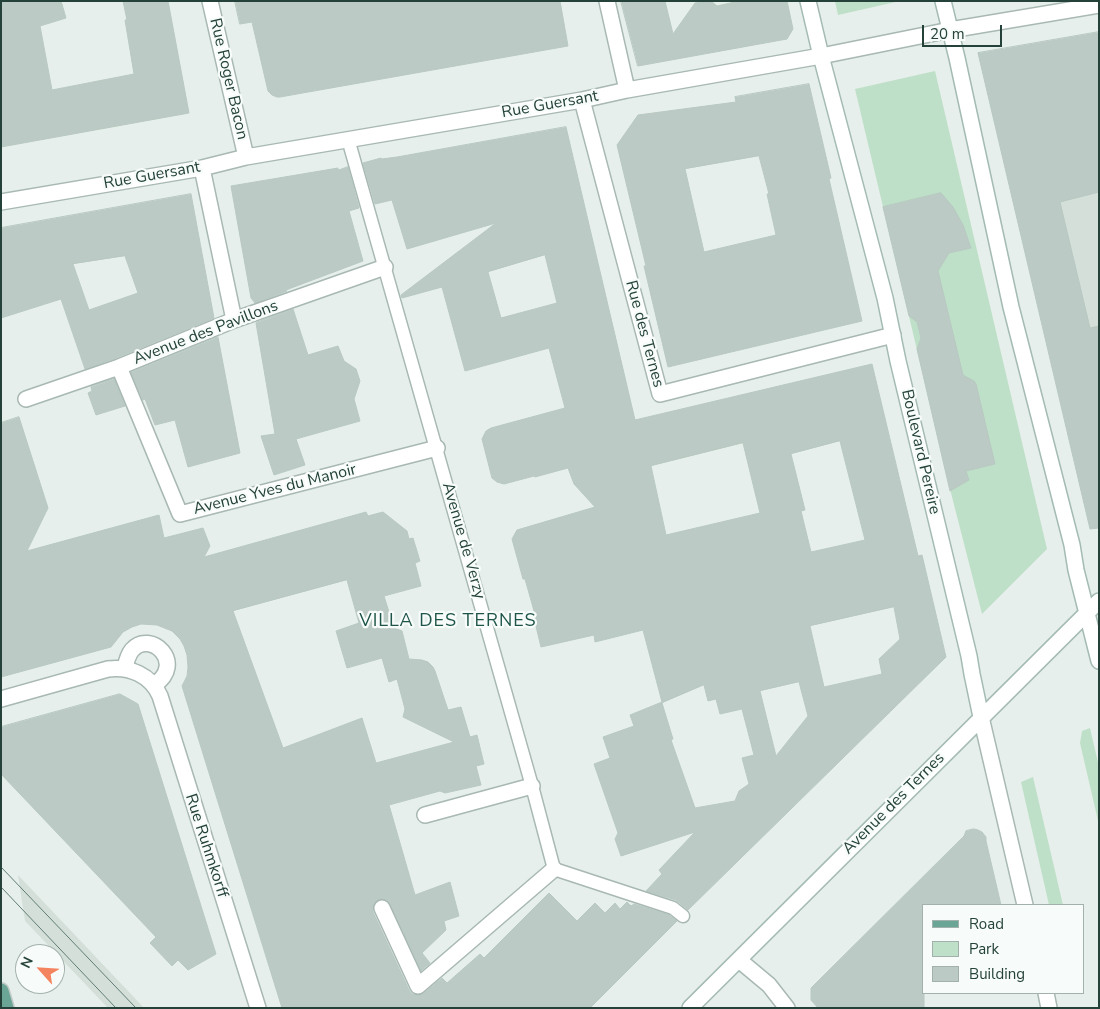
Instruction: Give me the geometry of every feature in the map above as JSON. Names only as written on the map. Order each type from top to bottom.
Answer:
[{"type":"main road","points":[[1,991],[6,1008]]},
{"type":"street","name":"Rue Roger Bacon","points":[[210,1],[246,157]]},
{"type":"street","points":[[607,1],[627,90]]},
{"type":"street","name":"Boulevard Pereire","points":[[808,1],[885,298],[1025,904]]},
{"type":"street","points":[[943,1],[1011,308],[1099,661]]},
{"type":"street","name":"Rue Guersant","points":[[1,202],[202,168],[246,157],[348,139],[582,100],[950,30],[1099,5]]},
{"type":"street","name":"Rue des Ternes","points":[[582,100],[660,394],[893,335]]},
{"type":"street","points":[[202,168],[234,320]]},
{"type":"street","name":"Avenue des Pavillons","points":[[26,398],[119,366],[234,320],[385,267]]},
{"type":"street","name":"Avenue Yves du Manoir","points":[[119,366],[180,514],[437,448]]},
{"type":"street","name":"Avenue des Ternes","points":[[690,1008],[1099,601]]},
{"type":"street","points":[[1,699],[116,668],[125,668],[142,675],[154,685],[164,676],[167,659],[159,648],[152,644],[139,645],[132,650],[125,668]]},
{"type":"street","name":"Rue Ruhmkorff","points":[[154,685],[160,696],[258,1008]]},
{"type":"street","points":[[425,815],[532,786]]},
{"type":"street","points":[[382,908],[418,986],[554,869]]},
{"type":"street","points":[[739,960],[768,985],[787,1008]]},
{"type":"street","points":[[1046,994],[1049,1008]]},
{"type":"lane","name":"Avenue de Verzy","points":[[348,139],[437,448],[554,869]]},
{"type":"lane","points":[[554,869],[673,908],[683,916]]},
{"type":"shaded area","points":[[1099,133],[1099,332],[1056,381],[1003,158]]},
{"type":"shaded area","points":[[18,875],[144,1008],[108,1008],[65,963],[65,944],[47,944],[25,921]]},
{"type":"green space","points":[[835,1],[900,1],[838,15]]},
{"type":"green space","points":[[935,71],[1047,549],[982,614],[951,493],[855,89]]},
{"type":"green space","points":[[1090,728],[1099,767],[1099,825],[1080,743],[1082,731]]},
{"type":"green space","points":[[1033,777],[1063,904],[1049,904],[1021,782]]},
{"type":"building","points":[[1,1],[61,1],[66,18],[40,26],[52,90],[134,74],[123,1],[168,1],[189,113],[1,147]]},
{"type":"building","points":[[235,1],[560,1],[568,46],[277,97],[268,91],[252,22],[240,24]]},
{"type":"building","points":[[621,1],[665,1],[673,34],[695,3],[711,1],[717,6],[739,1],[787,1],[793,29],[787,39],[638,66]]},
{"type":"building","points":[[1099,32],[1099,192],[1060,202],[1090,328],[1099,326],[1099,528],[1090,529],[978,53]]},
{"type":"building","points":[[809,84],[862,321],[668,367],[617,145],[638,115],[736,102],[735,97]],"holes":[[[759,156],[769,194],[767,194],[776,235],[704,252],[685,169]]]},
{"type":"building","points":[[566,127],[635,420],[872,364],[918,556],[922,555],[946,657],[688,910],[676,900],[646,891],[662,874],[659,870],[695,832],[621,856],[615,839],[618,833],[594,764],[610,758],[603,737],[634,726],[630,715],[662,702],[643,630],[595,642],[594,635],[541,647],[534,618],[536,618],[512,539],[517,530],[595,507],[574,484],[568,468],[504,484],[497,482],[492,478],[482,439],[486,431],[491,428],[565,408],[549,348],[465,371],[442,287],[402,298],[401,295],[496,223],[407,249],[392,200],[375,204],[363,163],[381,158],[397,157]],"holes":[[[545,255],[557,303],[501,318],[488,272]],[[840,441],[865,540],[811,552],[801,511],[805,510],[791,454]],[[743,443],[760,513],[666,535],[651,466]],[[894,607],[900,639],[879,659],[882,674],[824,687],[810,626]],[[799,682],[808,716],[776,756],[760,691]],[[704,685],[708,701],[716,699],[720,714],[742,709],[754,755],[742,758],[749,784],[739,791],[735,801],[695,808],[671,740],[673,739],[662,703]]]},
{"type":"building","points":[[348,167],[359,208],[349,211],[363,261],[255,303],[251,298],[231,186]]},
{"type":"building","points":[[941,193],[953,207],[963,225],[971,248],[949,253],[938,271],[963,375],[976,384],[995,464],[966,471],[969,480],[950,491],[917,349],[921,338],[917,322],[909,316],[883,207]]},
{"type":"building","points":[[191,194],[214,318],[85,369],[61,299],[1,318],[1,228]],"holes":[[[125,256],[138,293],[89,310],[73,264]]]},
{"type":"building","points":[[293,309],[308,355],[338,346],[344,361],[356,369],[360,381],[354,399],[360,421],[296,439],[305,465],[274,475],[261,436],[275,434],[256,323]]},
{"type":"building","points":[[218,337],[240,453],[188,467],[175,420],[155,425],[145,399],[143,400],[131,372]]},
{"type":"building","points":[[114,379],[125,406],[96,415],[88,393],[92,391],[91,387]]},
{"type":"building","points":[[19,417],[48,508],[27,551],[159,515],[164,538],[203,528],[210,546],[204,557],[366,512],[368,516],[383,512],[407,531],[409,539],[413,538],[420,561],[415,563],[421,586],[384,596],[394,628],[402,631],[409,659],[428,662],[433,667],[448,710],[461,707],[470,737],[477,735],[484,764],[476,766],[481,785],[445,793],[440,791],[389,805],[415,895],[450,882],[459,916],[444,921],[446,930],[422,953],[430,963],[421,971],[390,904],[387,900],[382,899],[374,903],[373,912],[412,994],[420,995],[424,993],[442,978],[447,983],[480,954],[484,958],[549,893],[577,921],[595,903],[605,913],[615,903],[620,909],[627,902],[631,906],[634,904],[669,915],[677,921],[590,1008],[282,1008],[182,686],[187,676],[188,667],[187,655],[180,639],[172,631],[157,625],[141,624],[123,632],[111,647],[1,677],[1,423]],"holes":[[[347,580],[359,623],[336,631],[347,668],[382,658],[389,682],[397,679],[405,709],[403,717],[454,742],[376,763],[362,718],[283,748],[233,611]]]},
{"type":"building","points":[[120,694],[138,704],[216,954],[188,970],[178,960],[172,966],[150,943],[156,937],[1,774],[1,727]]},
{"type":"building","points":[[978,830],[986,837],[1001,904],[922,904],[922,994],[924,994],[924,1008],[818,1008],[811,1000],[811,988],[964,836],[966,831]]},
{"type":"tram line","points":[[1,867],[136,1008]]},
{"type":"tram line","points":[[1,887],[116,1008]]},
{"type":"district","name":"VILLA DES TERNES","points":[[448,622]]}]
